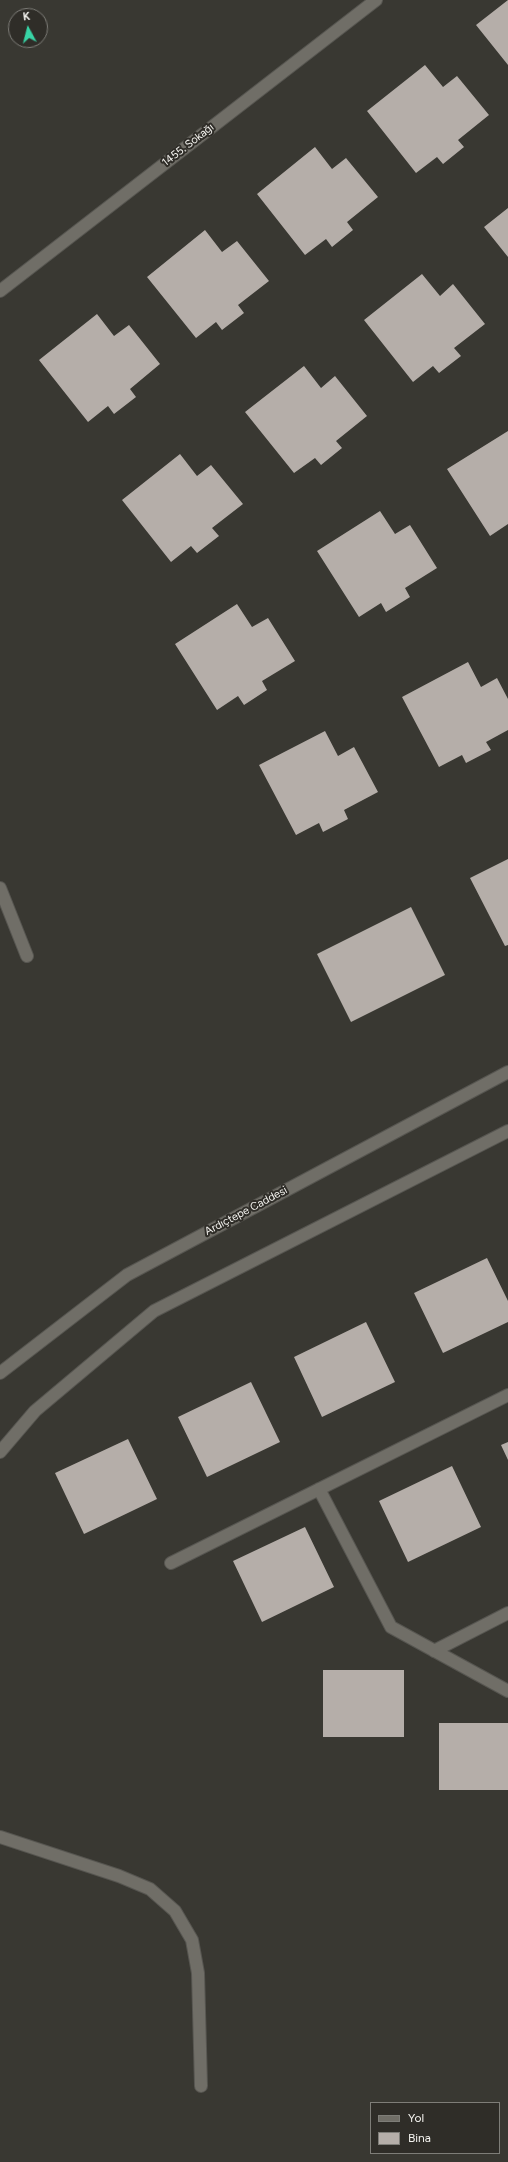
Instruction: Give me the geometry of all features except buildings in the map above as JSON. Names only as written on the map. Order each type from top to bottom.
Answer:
[{"type":"street","name":"1455. Sokağı","points":[[0,291],[376,0]]},
{"type":"street","points":[[0,888],[27,956]]},
{"type":"street","name":"Ardıçtepe Caddesi","points":[[0,1373],[127,1275],[508,1072]]},
{"type":"street","points":[[0,1452],[35,1411],[154,1311],[508,1131]]},
{"type":"street","points":[[171,1563],[508,1395]]},
{"type":"street","points":[[319,1489],[391,1627],[508,1691]]},
{"type":"street","points":[[434,1651],[508,1613]]},
{"type":"street","points":[[0,1837],[119,1876],[150,1889],[175,1911],[192,1940],[198,1973],[202,2086]]}]
